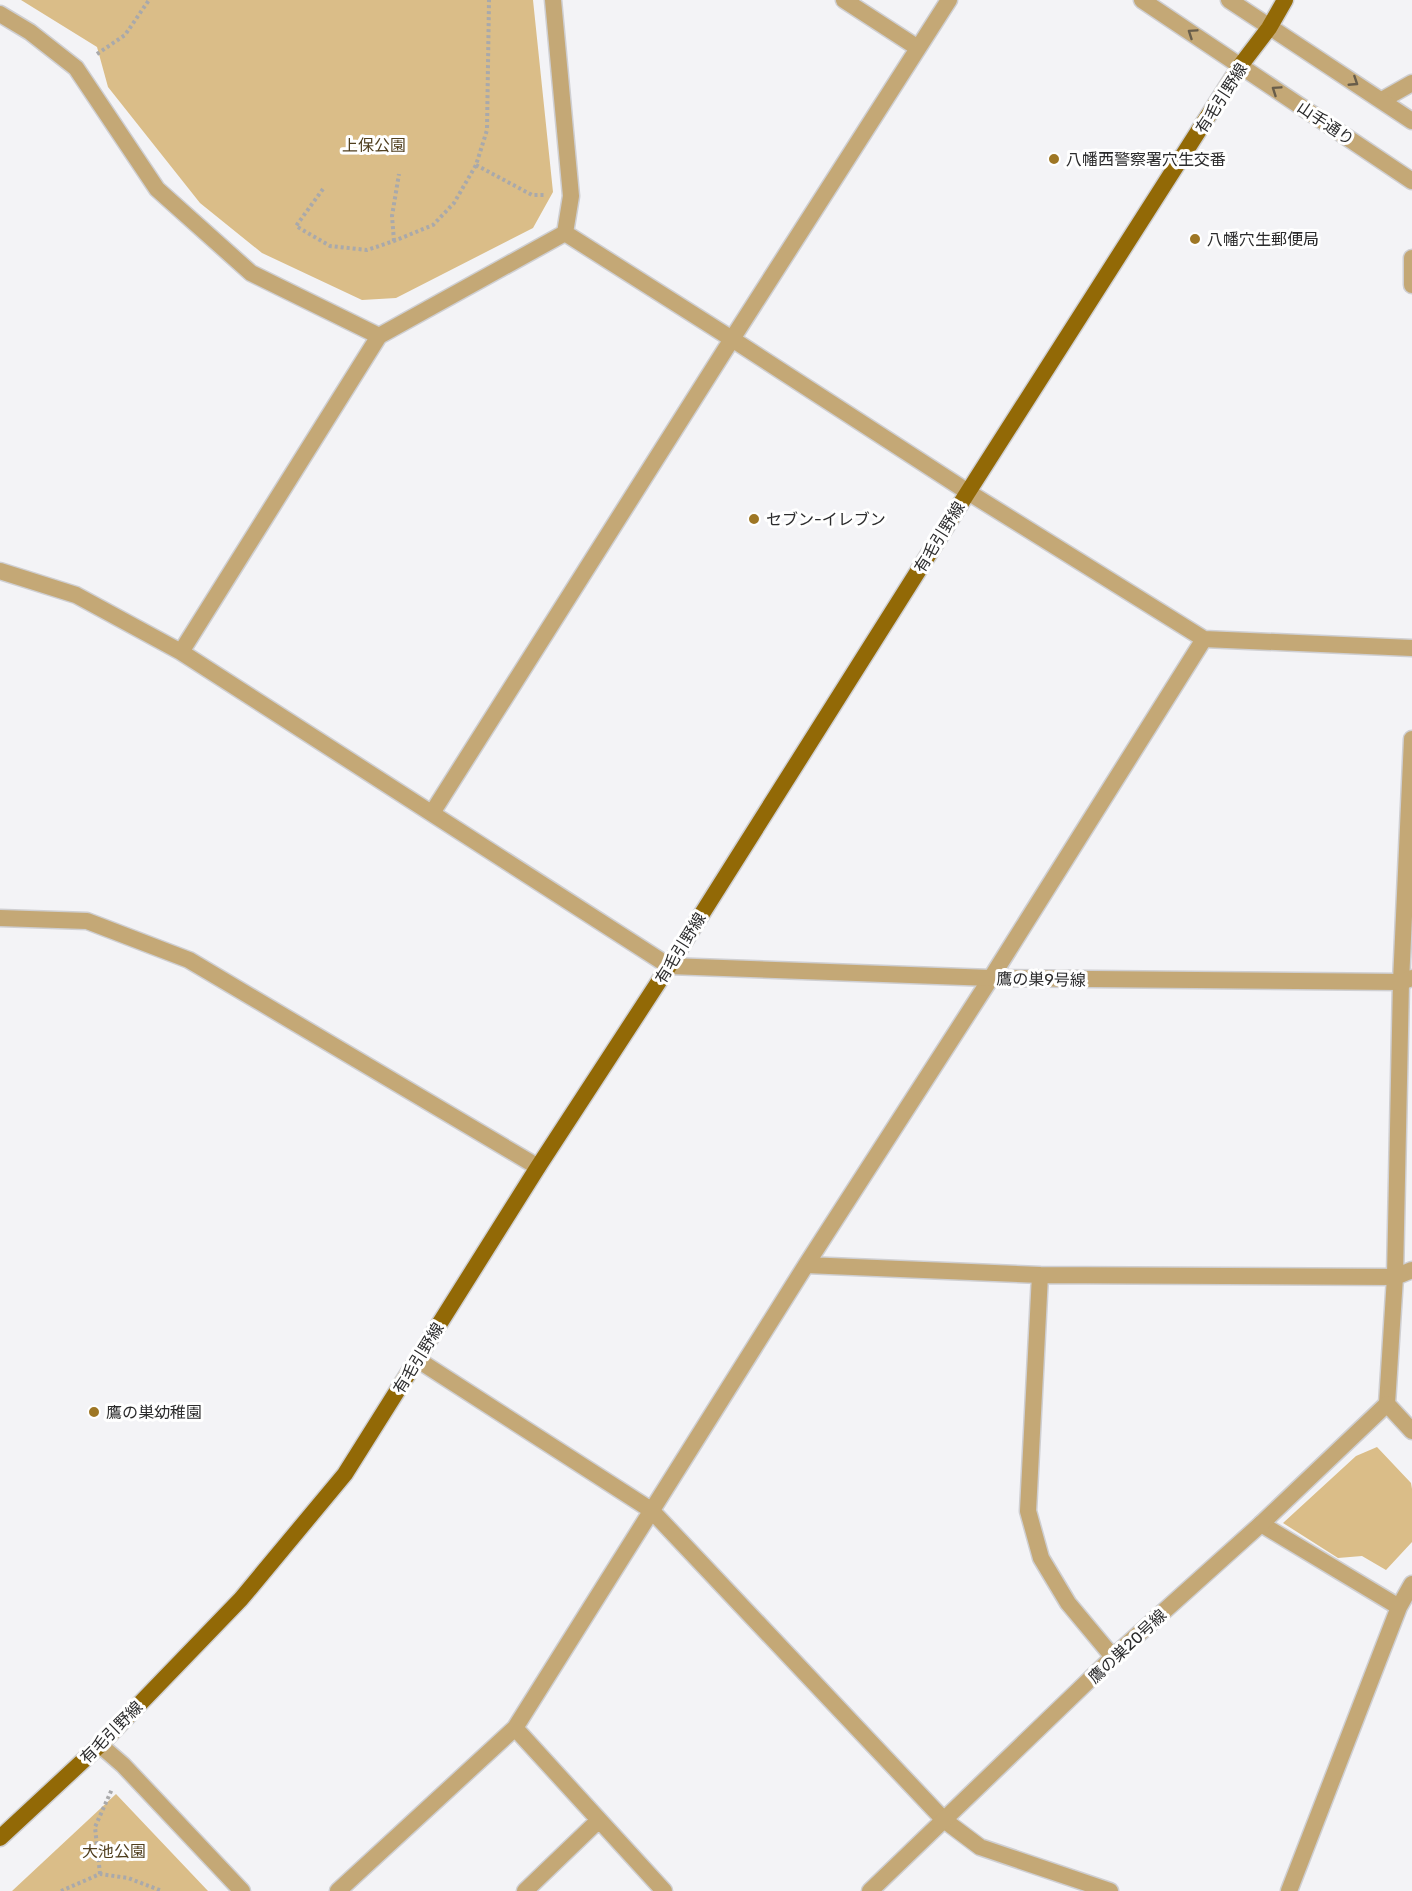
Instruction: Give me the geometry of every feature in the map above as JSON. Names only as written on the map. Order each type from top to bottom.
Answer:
[{"type":"main road","name":"有毛引野線","points":[[0,1838],[100,1745],[241,1599],[337,1483],[418,1360],[538,1167],[669,966],[1240,66],[1269,28],[1285,0]]},
{"type":"street","points":[[553,0],[571,196],[565,233]]},
{"type":"street","points":[[844,0],[918,48]]},
{"type":"street","points":[[432,813],[949,0]]},
{"type":"street","name":"山手通り","points":[[1143,0],[1412,181]]},
{"type":"street","points":[[1229,0],[1412,121]]},
{"type":"street","points":[[0,14],[30,32],[76,68],[157,189],[251,273],[379,336]]},
{"type":"street","points":[[1382,100],[1412,83]]},
{"type":"street","points":[[565,233],[968,492],[1204,639],[1412,648]]},
{"type":"street","points":[[181,652],[379,336],[565,233]]},
{"type":"street","points":[[1412,258],[1412,285]]},
{"type":"street","points":[[0,571],[76,595],[181,652],[669,966]]},
{"type":"street","points":[[338,1891],[515,1728],[1204,639]]},
{"type":"street","points":[[1412,739],[1407,980],[1395,1277],[1387,1404],[1412,1431]]},
{"type":"street","points":[[0,918],[87,921],[189,960],[538,1167]]},
{"type":"street","name":"鷹の巣9号線","points":[[669,966],[991,978],[1407,980]]},
{"type":"street","points":[[806,1265],[1041,1275],[1395,1277],[1412,1270]]},
{"type":"street","points":[[1041,1275],[1028,1511],[1041,1558],[1068,1603],[1113,1657]]},
{"type":"street","points":[[418,1360],[651,1510],[944,1820],[981,1847],[1110,1891]]},
{"type":"street","name":"鷹の巣20号線","points":[[870,1891],[1113,1657],[1261,1524],[1387,1404]]},
{"type":"street","points":[[1261,1524],[1399,1607]]},
{"type":"street","points":[[1289,1891],[1399,1607],[1412,1584]]},
{"type":"street","points":[[515,1728],[664,1891]]},
{"type":"street","points":[[100,1745],[123,1765],[242,1891]]},
{"type":"street","points":[[525,1891],[599,1820]]},
{"type":"path","points":[[76,68],[125,35],[149,0]]},
{"type":"path","points":[[323,189],[296,226],[330,246],[367,250],[433,225],[454,203],[476,165],[488,130],[489,0]]},
{"type":"path","points":[[476,165],[532,195],[571,196]]},
{"type":"path","points":[[394,241],[392,216],[399,174]]},
{"type":"path","points":[[100,1874],[95,1827],[123,1765]]},
{"type":"path","points":[[61,1891],[100,1874],[128,1878],[162,1891]]},
{"type":"green space","name":"上保公園","points":[[21,0],[533,0],[553,192],[533,228],[396,298],[362,300],[262,253],[200,203],[108,87],[97,47]]},
{"type":"green space","points":[[1377,1447],[1411,1483],[1412,1489],[1412,1542],[1386,1570],[1362,1556],[1338,1558],[1283,1523],[1356,1456]]},
{"type":"green space","name":"大池公園","points":[[116,1794],[208,1891],[12,1891]]},
{"type":"place","name":"八幡西警察署穴生交番","points":[[1054,159]]},
{"type":"place","name":"八幡穴生郵便局","points":[[1195,239]]},
{"type":"place","name":"セブン-イレブン","points":[[754,519]]},
{"type":"place","name":"鷹の巣幼稚園","points":[[94,1412]]}]
